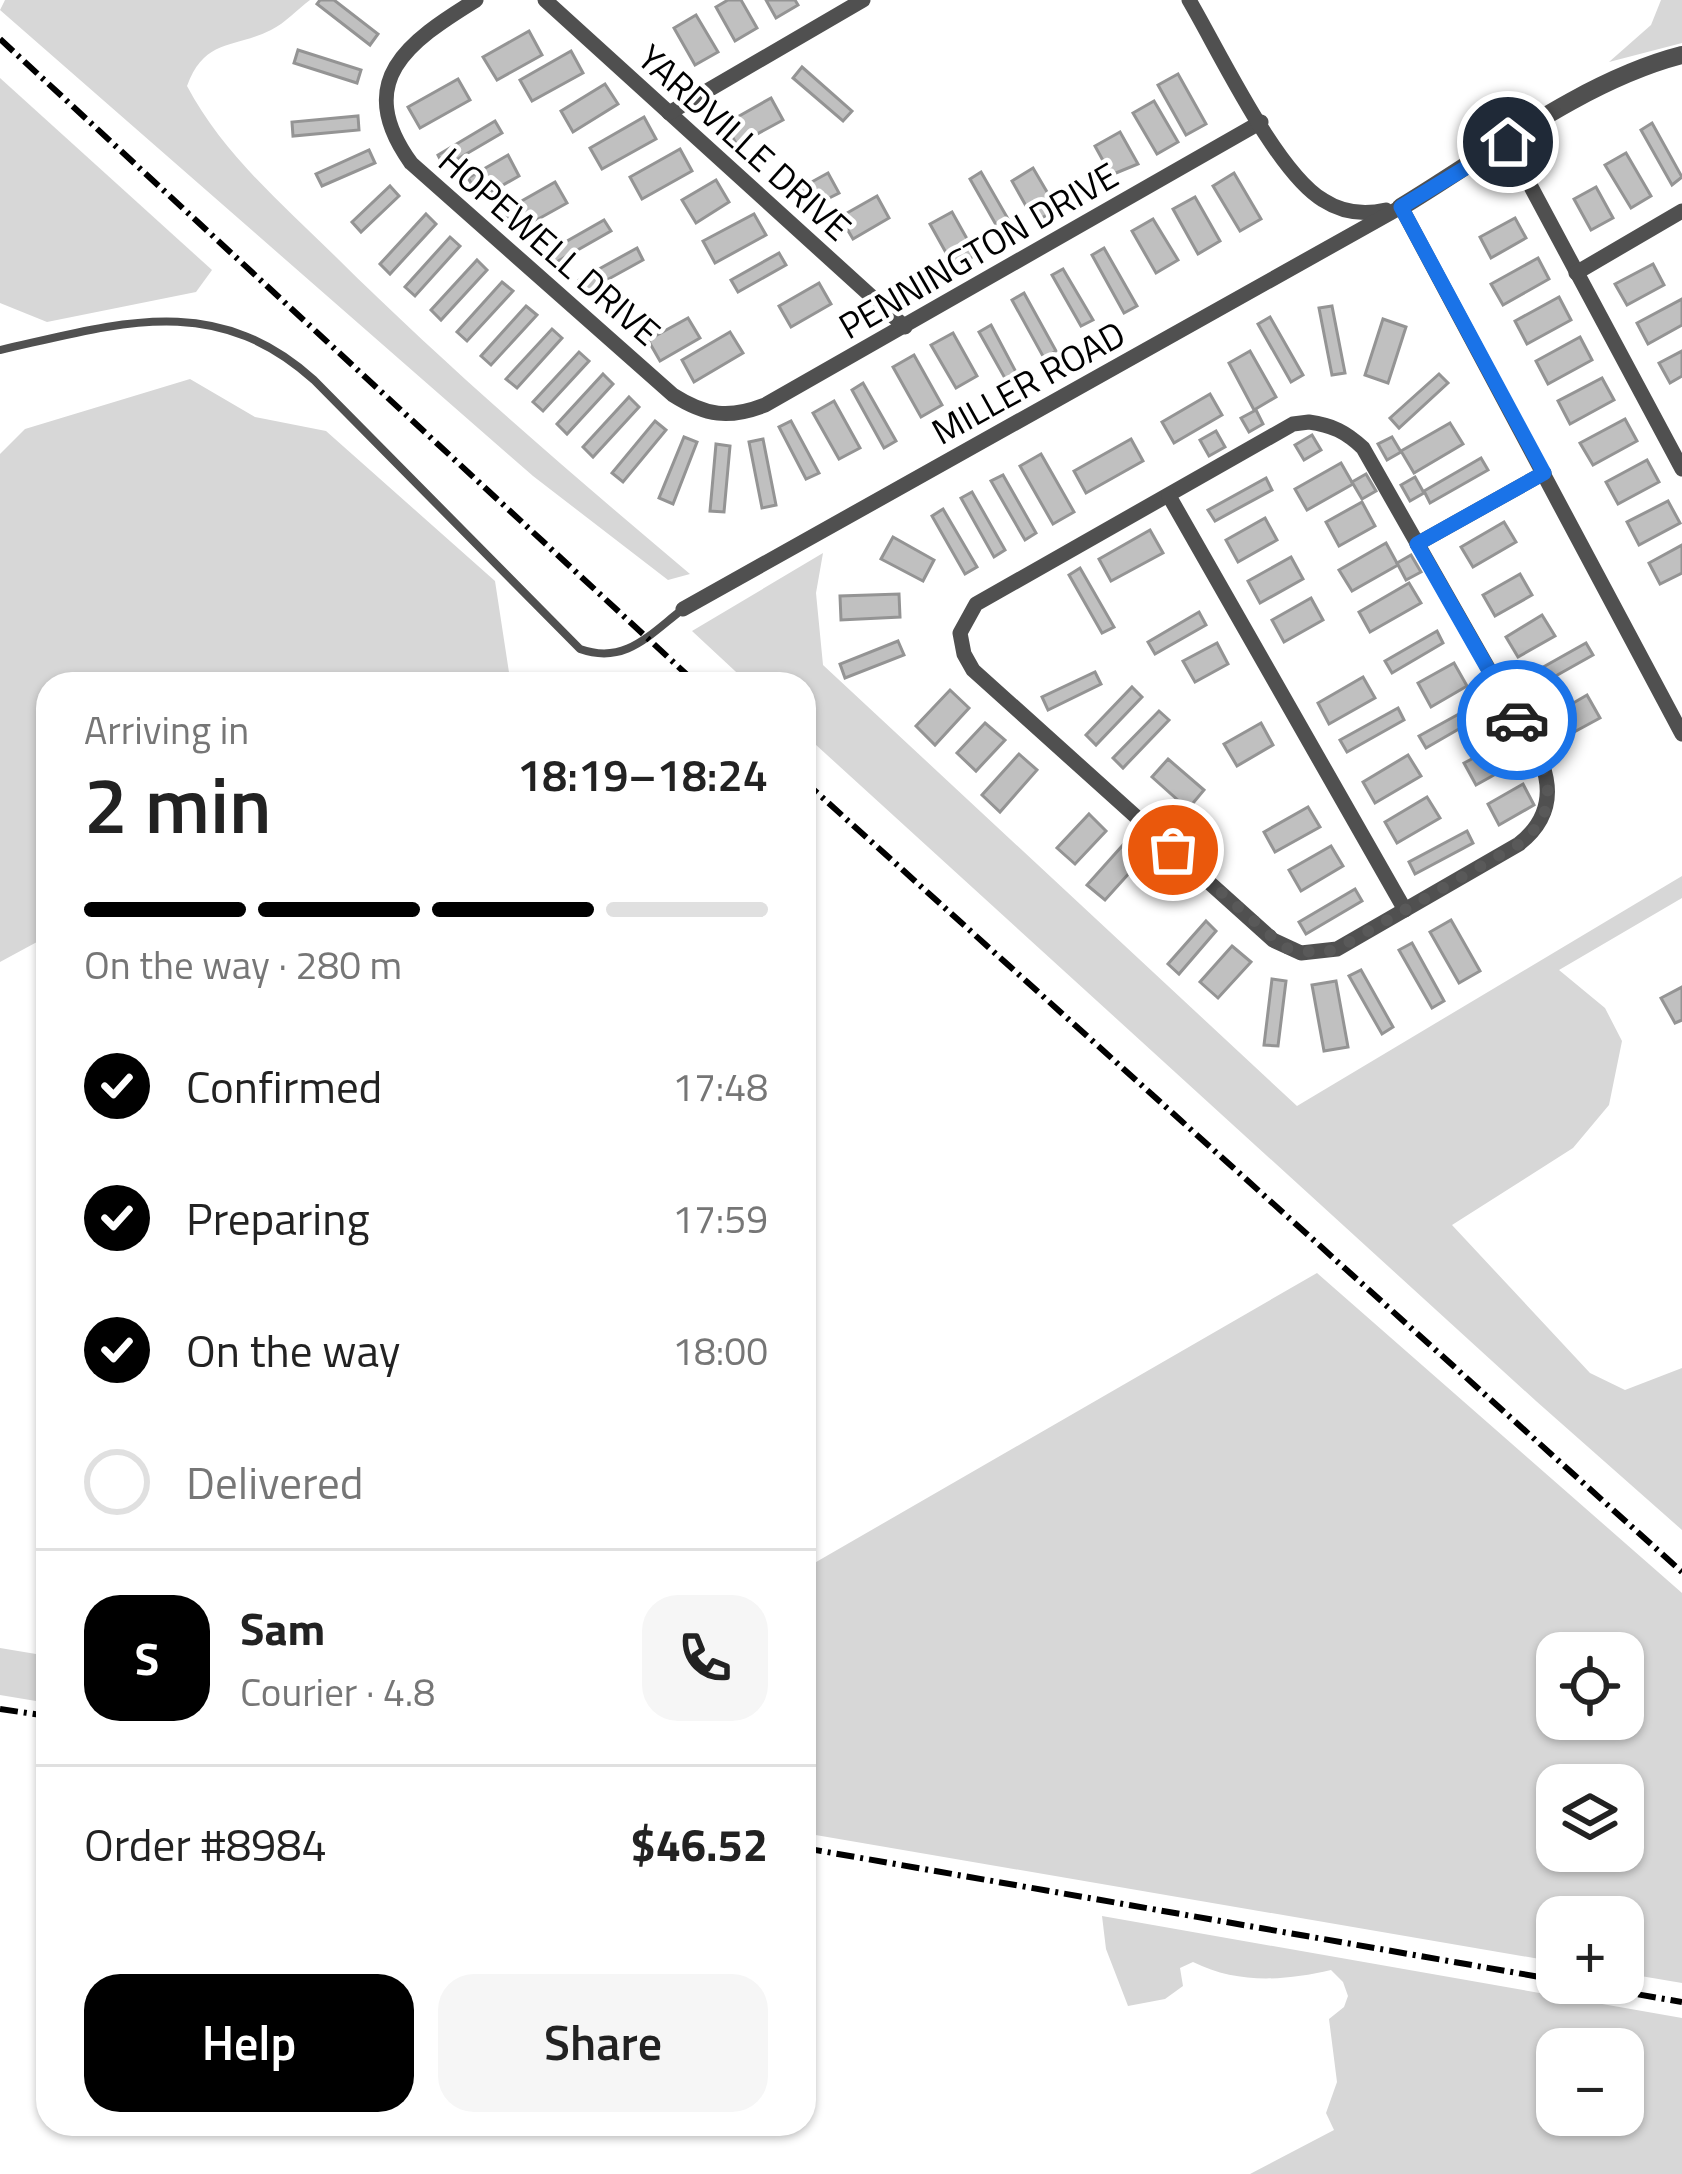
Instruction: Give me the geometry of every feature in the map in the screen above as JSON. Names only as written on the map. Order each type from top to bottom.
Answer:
[{"type":"street","name":"HOPEWELL DRIVE","points":[[476,0],[409,45],[398,58],[387,87],[386,115],[395,141],[411,163],[673,395],[695,410],[720,416]]},
{"type":"street","name":"YARDVILLE DRIVE","points":[[545,0],[905,327]]},
{"type":"street","points":[[669,113],[863,0]]},
{"type":"street","points":[[1189,0],[1306,188],[1354,213],[1401,207],[1620,78],[1682,55]]},
{"type":"street","name":"PENNINGTON DRIVE","points":[[720,416],[765,405],[1261,122]]},
{"type":"street","points":[[1508,142],[1682,469]]},
{"type":"street","points":[[1401,207],[1682,734]]},
{"type":"street","name":"MILLER ROAD","points":[[683,609],[1401,207]]},
{"type":"street","points":[[1576,273],[1682,211]]},
{"type":"street","points":[[1330,416],[1363,448],[1541,761],[1549,791],[1541,823],[1532,834],[1337,949],[1320,953],[1285,948],[974,670],[952,634],[976,604],[1168,496],[1293,424],[1330,416]]},
{"type":"street","points":[[1417,544],[1544,473]]},
{"type":"street","points":[[1168,496],[1405,910]]},
{"type":"lane","points":[[0,350],[136,320],[192,321],[246,336],[284,353],[314,380],[580,650],[601,656],[623,652],[683,609]]},
{"type":"shaded area","points":[[5,0],[310,0],[271,30],[222,47],[202,60],[187,86],[202,111],[255,177],[379,299],[690,574],[668,580],[533,476],[0,10]]},
{"type":"shaded area","points":[[1661,0],[1682,0],[1682,43],[1609,62],[1651,25]]},
{"type":"shaded area","points":[[0,78],[212,270],[196,292],[47,322],[0,303]]},
{"type":"shaded area","points":[[190,379],[255,417],[326,431],[495,581],[509,672],[36,672],[36,942],[0,962],[0,454],[25,429]]},
{"type":"shaded area","points":[[823,553],[816,593],[823,665],[1297,1106],[1682,876],[1682,898],[1559,970],[1605,1008],[1622,1041],[1609,1105],[1573,1148],[1452,1225],[1590,1373],[1625,1390],[1682,1368],[1682,1530],[816,745],[816,672],[736,672],[692,631]]},
{"type":"shaded area","points":[[1317,1273],[1682,1593],[1682,1983],[1644,1977],[1644,1896],[1536,1896],[1536,1958],[816,1835],[816,1562]]},
{"type":"shaded area","points":[[0,1648],[36,1654],[36,1701],[0,1695]]},
{"type":"shaded area","points":[[1102,1916],[1536,1992],[1536,2004],[1602,2004],[1682,2018],[1682,2174],[1250,2174],[1334,2130],[1326,2113],[1337,2082],[1329,2019],[1344,2007],[1348,1996],[1343,1982],[1331,1970],[1261,1978],[1227,1974],[1193,1962],[1180,1968],[1183,1986],[1165,1999],[1128,2006],[1106,1949]]},
{"type":"building","points":[[334,0],[378,34],[370,45],[317,4]]},
{"type":"building","points":[[741,0],[757,28],[735,41],[716,7]]},
{"type":"building","points":[[766,0],[795,0],[798,5],[776,18]]},
{"type":"building","points":[[696,15],[718,52],[695,65],[674,28]]},
{"type":"building","points":[[529,31],[542,55],[497,80],[483,57]]},
{"type":"building","points":[[298,50],[361,70],[357,83],[294,63]]},
{"type":"building","points":[[571,51],[583,73],[532,101],[520,80]]},
{"type":"building","points":[[802,67],[852,111],[843,121],[793,78]]},
{"type":"building","points":[[1178,74],[1206,124],[1186,135],[1158,85]]},
{"type":"building","points":[[458,79],[470,100],[420,128],[408,107]]},
{"type":"building","points":[[605,84],[618,104],[573,132],[561,111]]},
{"type":"building","points":[[771,98],[783,120],[737,145],[725,124]]},
{"type":"building","points":[[1154,101],[1178,142],[1157,154],[1133,113]]},
{"type":"building","points":[[358,116],[359,130],[293,136],[292,122]]},
{"type":"building","points":[[644,117],[656,139],[602,169],[590,148]]},
{"type":"building","points":[[495,121],[502,133],[444,167],[438,155]]},
{"type":"building","points":[[1652,123],[1682,177],[1672,185],[1641,130]]},
{"type":"building","points":[[1120,132],[1138,164],[1111,175],[1095,146]]},
{"type":"building","points":[[680,149],[692,171],[642,199],[630,177]]},
{"type":"building","points":[[369,150],[375,163],[322,186],[316,174]]},
{"type":"building","points":[[1626,153],[1651,196],[1631,208],[1605,165]]},
{"type":"building","points":[[508,155],[519,176],[480,198],[468,178]]},
{"type":"building","points":[[1033,168],[1057,209],[1035,222],[1012,181]]},
{"type":"building","points":[[981,172],[1015,231],[1003,237],[970,179]]},
{"type":"building","points":[[828,173],[839,193],[807,209],[797,190]]},
{"type":"building","points":[[1234,173],[1261,219],[1240,231],[1213,186]]},
{"type":"building","points":[[716,180],[729,202],[696,223],[682,200]]},
{"type":"building","points":[[555,182],[567,203],[515,232],[504,211]]},
{"type":"building","points":[[390,186],[399,196],[361,232],[352,222]]},
{"type":"building","points":[[1596,187],[1613,218],[1591,230],[1574,199]]},
{"type":"building","points":[[877,196],[889,218],[853,239],[840,217]]},
{"type":"building","points":[[1195,197],[1220,241],[1198,254],[1173,209]]},
{"type":"building","points":[[952,212],[976,255],[954,267],[930,224]]},
{"type":"building","points":[[426,214],[436,224],[390,274],[380,264]]},
{"type":"building","points":[[754,214],[766,235],[715,263],[703,241]]},
{"type":"building","points":[[1515,218],[1526,238],[1491,258],[1480,237]]},
{"type":"building","points":[[1153,219],[1178,260],[1156,273],[1132,231]]},
{"type":"building","points":[[604,220],[611,231],[553,264],[546,253]]},
{"type":"building","points":[[450,237],[460,246],[415,296],[405,287]]},
{"type":"building","points":[[637,248],[643,260],[585,292],[579,280]]},
{"type":"building","points":[[1104,248],[1137,306],[1124,313],[1092,255]]},
{"type":"building","points":[[779,253],[786,265],[738,292],[731,280]]},
{"type":"building","points":[[1538,258],[1549,279],[1503,305],[1491,284]]},
{"type":"building","points":[[477,260],[487,270],[441,320],[431,310]]},
{"type":"building","points":[[1653,264],[1664,285],[1627,305],[1615,284]]},
{"type":"building","points":[[1063,269],[1093,320],[1081,326],[1052,275]]},
{"type":"building","points":[[502,282],[513,291],[467,341],[457,332]]},
{"type":"building","points":[[819,283],[831,304],[791,327],[779,306]]},
{"type":"building","points":[[1024,293],[1056,351],[1044,358],[1012,300]]},
{"type":"building","points":[[1559,297],[1571,320],[1527,344],[1515,321]]},
{"type":"building","points":[[1682,299],[1682,325],[1648,344],[1637,323]]},
{"type":"building","points":[[526,306],[537,315],[491,365],[481,356]]},
{"type":"building","points":[[1332,306],[1345,373],[1332,375],[1319,308]]},
{"type":"building","points":[[1270,317],[1303,375],[1291,382],[1258,324]]},
{"type":"building","points":[[688,318],[700,338],[660,361],[648,340]]},
{"type":"building","points":[[1383,319],[1406,327],[1388,383],[1365,375]]},
{"type":"building","points":[[991,325],[1017,374],[1006,380],[979,332]]},
{"type":"building","points":[[552,329],[562,338],[517,388],[506,379]]},
{"type":"building","points":[[730,332],[743,353],[694,382],[682,360]]},
{"type":"building","points":[[953,333],[977,376],[956,388],[931,345]]},
{"type":"building","points":[[1580,337],[1592,360],[1548,384],[1536,361]]},
{"type":"building","points":[[1250,351],[1276,397],[1254,410],[1229,363]]},
{"type":"building","points":[[1682,351],[1682,376],[1670,383],[1659,363]]},
{"type":"building","points":[[579,352],[589,361],[543,411],[533,402]]},
{"type":"building","points":[[914,355],[942,405],[921,417],[893,367]]},
{"type":"building","points":[[603,374],[613,384],[567,434],[557,424]]},
{"type":"building","points":[[1439,374],[1448,383],[1399,428],[1390,418]]},
{"type":"building","points":[[1602,378],[1614,400],[1570,424],[1558,401]]},
{"type":"building","points":[[863,383],[896,441],[884,448],[852,390]]},
{"type":"building","points":[[1210,394],[1222,415],[1174,443],[1162,422]]},
{"type":"building","points":[[629,397],[639,407],[593,457],[583,447]]},
{"type":"building","points":[[834,401],[860,448],[839,459],[813,413]]},
{"type":"building","points":[[1256,410],[1263,424],[1249,432],[1241,418]]},
{"type":"building","points":[[1625,419],[1637,441],[1593,465],[1580,443]]},
{"type":"building","points":[[655,421],[666,430],[623,482],[612,473]]},
{"type":"building","points":[[791,421],[819,473],[806,479],[779,427]]},
{"type":"building","points":[[1450,423],[1463,444],[1414,473],[1401,451]]},
{"type":"building","points":[[1216,431],[1225,447],[1209,456],[1200,440]]},
{"type":"building","points":[[1312,435],[1321,450],[1304,460],[1295,445]]},
{"type":"building","points":[[684,437],[697,442],[673,504],[659,498]]},
{"type":"building","points":[[1392,437],[1401,452],[1387,460],[1378,444]]},
{"type":"building","points":[[763,439],[776,505],[762,508],[749,442]]},
{"type":"building","points":[[1131,439],[1143,461],[1086,493],[1074,471]]},
{"type":"building","points":[[716,444],[730,446],[724,512],[710,511]]},
{"type":"building","points":[[1041,454],[1074,512],[1053,524],[1020,466]]},
{"type":"building","points":[[1481,458],[1488,470],[1430,503],[1424,491]]},
{"type":"building","points":[[1647,460],[1659,482],[1618,504],[1606,482]]},
{"type":"building","points":[[1341,463],[1353,484],[1307,510],[1295,489]]},
{"type":"building","points":[[1366,474],[1376,491],[1362,499],[1352,482]]},
{"type":"building","points":[[1003,475],[1036,533],[1025,540],[991,481]]},
{"type":"building","points":[[1415,477],[1424,493],[1410,501],[1401,485]]},
{"type":"building","points":[[1266,478],[1272,490],[1215,521],[1208,510]]},
{"type":"building","points":[[972,492],[1005,550],[994,557],[961,498]]},
{"type":"building","points":[[1668,501],[1680,523],[1639,545],[1627,522]]},
{"type":"building","points":[[1362,502],[1375,526],[1339,546],[1326,522]]},
{"type":"building","points":[[943,509],[977,567],[965,574],[932,516]]},
{"type":"building","points":[[1265,518],[1277,540],[1238,562],[1226,540]]},
{"type":"building","points":[[1504,522],[1516,542],[1473,567],[1461,547]]},
{"type":"building","points":[[1150,530],[1163,553],[1111,581],[1099,559]]},
{"type":"building","points":[[893,537],[934,560],[923,581],[881,559]]},
{"type":"building","points":[[1386,543],[1398,565],[1352,591],[1339,570]]},
{"type":"building","points":[[1682,545],[1682,573],[1660,584],[1649,563]]},
{"type":"building","points":[[1411,555],[1421,572],[1406,580],[1397,563]]},
{"type":"building","points":[[1291,557],[1303,579],[1260,603],[1248,581]]},
{"type":"building","points":[[1080,568],[1114,627],[1102,633],[1069,575]]},
{"type":"building","points":[[1520,574],[1532,595],[1495,616],[1483,595]]},
{"type":"building","points":[[1409,583],[1421,603],[1370,632],[1359,612]]},
{"type":"building","points":[[899,594],[900,617],[841,620],[840,596]]},
{"type":"building","points":[[1311,598],[1323,620],[1284,642],[1272,620]]},
{"type":"building","points":[[1199,612],[1206,625],[1155,654],[1148,642]]},
{"type":"building","points":[[1542,615],[1555,636],[1518,657],[1506,637]]},
{"type":"building","points":[[1437,631],[1443,643],[1392,673],[1385,661]]},
{"type":"building","points":[[898,641],[904,655],[845,678],[840,664]]},
{"type":"building","points":[[1217,643],[1228,664],[1195,682],[1183,661]]},
{"type":"building","points":[[1586,643],[1593,655],[1536,687],[1529,675]]},
{"type":"building","points":[[1454,663],[1467,686],[1431,707],[1418,683]]},
{"type":"building","points":[[1095,672],[1101,684],[1048,710],[1042,697]]},
{"type":"building","points":[[1363,677],[1375,698],[1329,724],[1318,703]]},
{"type":"building","points":[[1132,687],[1142,697],[1096,745],[1086,735]]},
{"type":"building","points":[[950,690],[969,708],[935,745],[916,726]]},
{"type":"building","points":[[1587,695],[1600,718],[1563,738],[1551,716]]},
{"type":"building","points":[[1477,704],[1483,715],[1426,748],[1419,736]]},
{"type":"building","points":[[1398,708],[1404,720],[1347,752],[1340,740]]},
{"type":"building","points":[[1159,711],[1169,720],[1123,768],[1113,758]]},
{"type":"building","points":[[985,723],[1005,740],[976,771],[957,753]]},
{"type":"building","points":[[1261,723],[1273,745],[1237,766],[1224,744]]},
{"type":"building","points":[[1500,744],[1512,765],[1476,785],[1464,763]]},
{"type":"building","points":[[1019,754],[1037,770],[1000,812],[982,795]]},
{"type":"building","points":[[1408,755],[1421,776],[1375,803],[1363,782]]},
{"type":"building","points":[[1168,759],[1204,790],[1188,809],[1152,777]]},
{"type":"building","points":[[1523,784],[1534,805],[1499,825],[1488,804]]},
{"type":"building","points":[[1427,797],[1440,818],[1397,843],[1385,822]]},
{"type":"building","points":[[1308,807],[1320,827],[1275,852],[1264,832]]},
{"type":"building","points":[[1089,814],[1106,831],[1075,864],[1057,848]]},
{"type":"building","points":[[1467,831],[1473,843],[1415,874],[1409,862]]},
{"type":"building","points":[[1123,845],[1140,861],[1105,900],[1087,885]]},
{"type":"building","points":[[1331,846],[1343,866],[1301,891],[1289,870]]},
{"type":"building","points":[[1355,889],[1362,901],[1306,934],[1299,922]]},
{"type":"building","points":[[1451,920],[1480,971],[1459,983],[1430,932]]},
{"type":"building","points":[[1206,921],[1216,931],[1179,974],[1168,964]]},
{"type":"building","points":[[1412,943],[1444,1001],[1432,1008],[1399,950]]},
{"type":"building","points":[[1232,946],[1251,962],[1218,998],[1200,982]]},
{"type":"building","points":[[1361,970],[1393,1027],[1382,1034],[1349,976]]},
{"type":"building","points":[[1272,979],[1286,981],[1278,1046],[1264,1045]]},
{"type":"building","points":[[1336,981],[1348,1047],[1324,1051],[1312,985]]},
{"type":"building","points":[[1682,987],[1682,1020],[1675,1023],[1661,998]]},
{"type":"railway","points":[[0,39],[684,672]]},
{"type":"railway","points":[[816,792],[1682,1572]]},
{"type":"railway","points":[[0,1709],[36,1714]]},
{"type":"railway","points":[[816,1850],[1536,1976]]},
{"type":"railway","points":[[1644,1995],[1682,2002]]},
{"type":"way so far","points":[[1173,850],[1285,948],[1301,953],[1337,949],[1519,844],[1541,823],[1549,791],[1546,775],[1517,720]]},
{"type":"route","points":[[1508,142],[1401,207],[1544,473],[1417,544],[1517,720]]}]
